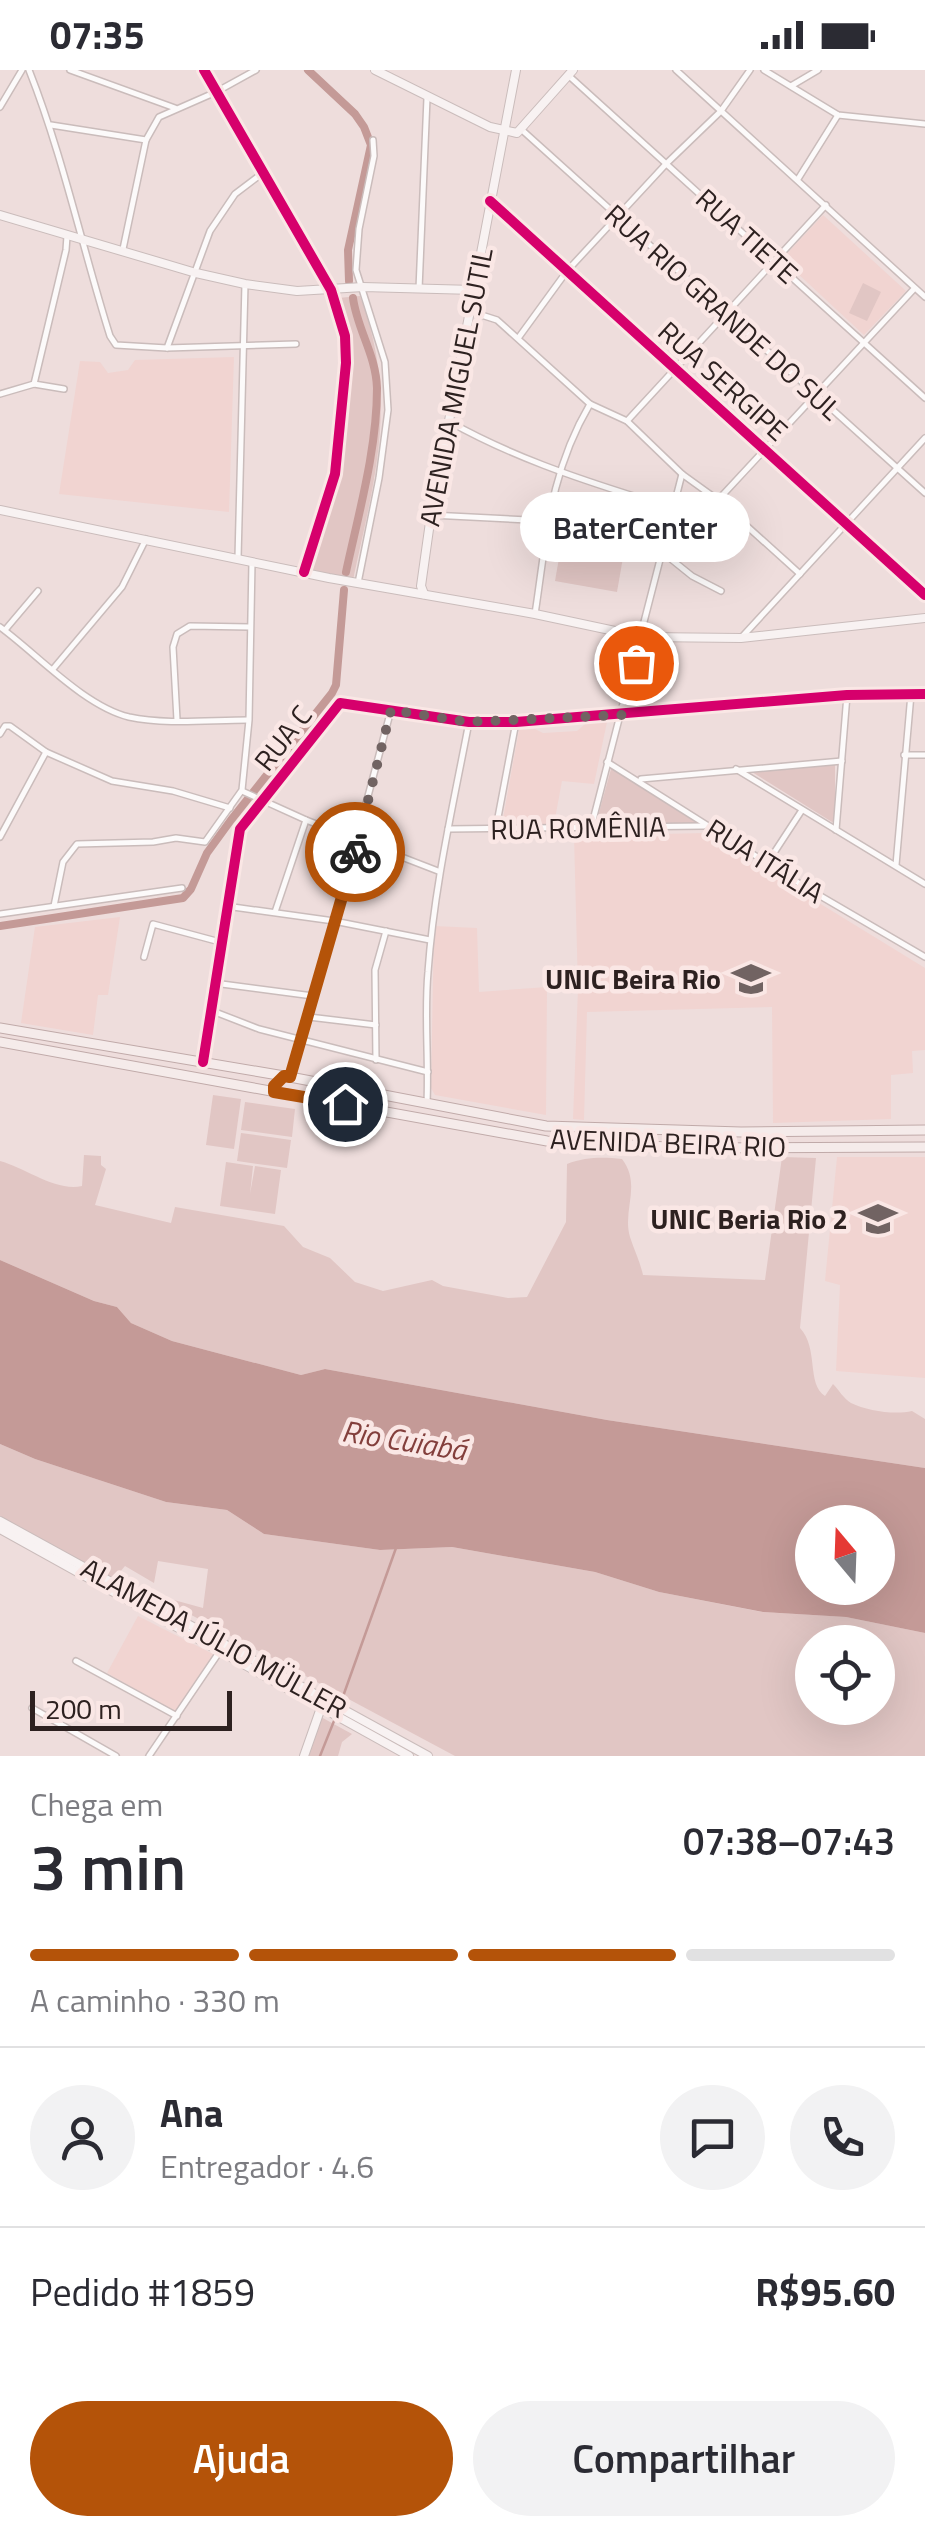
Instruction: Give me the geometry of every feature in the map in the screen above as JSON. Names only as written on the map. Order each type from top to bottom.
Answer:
[{"type":"main road","points":[[375,70],[506,132],[519,132]]},
{"type":"main road","name":"AVENIDA MIGUEL SUTIL","points":[[422,590],[432,515],[516,70]]},
{"type":"main road","points":[[502,150],[570,72]]},
{"type":"main road","points":[[0,214],[122,252],[245,284],[297,291],[364,287],[474,290]]},
{"type":"main road","points":[[0,510],[433,600],[536,614],[643,637],[740,638],[925,618]]},
{"type":"main road","points":[[404,592],[422,590],[444,600]]},
{"type":"main road","points":[[422,590],[433,600]]},
{"type":"main road","name":"AVENIDA BEIRA RIO","points":[[0,1028],[286,1076],[546,1126],[693,1131],[925,1130]]},
{"type":"main road","name":"AVENIDA BEIRA RIO","points":[[0,1042],[547,1141],[688,1148],[925,1146]]},
{"type":"main road","points":[[274,1092],[275,1084],[286,1076]]},
{"type":"main road","points":[[380,1110],[417,1110],[427,1102]]},
{"type":"main road","points":[[668,1146],[676,1140],[674,1130]]},
{"type":"main road","points":[[688,1148],[686,1138],[693,1131]]},
{"type":"main road","name":"ALAMEDA JÚLIO MÜLLER","points":[[0,1521],[222,1647]]},
{"type":"main road","name":"ALAMEDA JÚLIO MÜLLER","points":[[0,1529],[428,1756]]},
{"type":"main road","points":[[304,1756],[323,1702]]},
{"type":"main road","name":"ALAMEDA JÚLIO MÜLLER","points":[[323,1702],[409,1756]]},
{"type":"street","points":[[0,106],[26,70],[51,125],[80,240],[116,345],[168,348],[296,344]]},
{"type":"street","points":[[70,70],[176,108]]},
{"type":"street","points":[[204,70],[331,290],[345,336],[339,450],[304,572]]},
{"type":"street","points":[[122,252],[146,140],[159,117],[256,70]]},
{"type":"street","points":[[676,70],[925,297]]},
{"type":"street","points":[[519,337],[568,271],[666,164],[721,111],[750,70]]},
{"type":"street","points":[[764,70],[838,115],[925,124]]},
{"type":"street","points":[[791,86],[818,70]]},
{"type":"street","name":"RUA TIETE","points":[[570,72],[925,398]]},
{"type":"street","points":[[418,288],[428,98]]},
{"type":"street","points":[[798,179],[838,115]]},
{"type":"street","points":[[51,125],[146,140]]},
{"type":"street","name":"RUA RIO GRANDE DO SUL","points":[[519,132],[925,493]]},
{"type":"street","points":[[358,583],[388,410],[385,362],[356,270],[374,156],[373,140]]},
{"type":"street","points":[[168,348],[210,232],[222,210],[235,194],[264,172]]},
{"type":"street","name":"RUA SERGIPE","points":[[490,201],[925,595]]},
{"type":"street","points":[[627,421],[826,205]]},
{"type":"street","points":[[34,384],[67,235]]},
{"type":"street","points":[[238,558],[245,284]]},
{"type":"street","points":[[718,500],[914,289]]},
{"type":"street","points":[[469,312],[497,320],[590,404],[627,421],[682,474],[718,500],[800,574]]},
{"type":"street","points":[[0,394],[34,384],[64,389]]},
{"type":"street","points":[[536,614],[558,472],[570,439],[590,404]]},
{"type":"street","points":[[450,422],[500,450],[640,498]]},
{"type":"street","points":[[740,638],[925,438]]},
{"type":"street","points":[[591,828],[682,474]]},
{"type":"street","points":[[432,515],[550,522]]},
{"type":"street","points":[[53,669],[122,588],[146,540]]},
{"type":"street","points":[[661,551],[692,576],[722,592]]},
{"type":"street","points":[[54,906],[63,862],[77,844],[176,838],[202,843],[243,791],[252,562]]},
{"type":"street","points":[[38,591],[2,628],[102,706],[130,717],[248,720]]},
{"type":"street","points":[[178,720],[173,647],[177,634],[190,626],[250,627]]},
{"type":"street","points":[[896,865],[911,694]]},
{"type":"street","points":[[286,1076],[309,1017],[391,710],[468,722],[516,722],[847,695],[925,694]]},
{"type":"street","points":[[836,830],[847,695]]},
{"type":"street","name":"RUA C","points":[[203,1062],[240,829],[259,800],[340,703],[391,710]]},
{"type":"street","points":[[427,1102],[430,940],[438,870],[468,722]]},
{"type":"street","points":[[496,828],[516,722]]},
{"type":"street","points":[[0,734],[5,726],[10,726],[46,752],[112,781],[173,791],[230,808]]},
{"type":"street","points":[[0,837],[46,752]]},
{"type":"street","points":[[904,755],[925,755]]},
{"type":"street","points":[[638,779],[842,760]]},
{"type":"street","name":"RUA ITÁLIA","points":[[607,762],[805,887],[925,956]]},
{"type":"street","points":[[736,769],[925,884]]},
{"type":"street","points":[[243,791],[306,820],[438,870]]},
{"type":"street","points":[[768,862],[802,810]]},
{"type":"street","points":[[275,912],[306,820]]},
{"type":"street","name":"RUA ROMÊNIA","points":[[448,829],[707,826]]},
{"type":"street","points":[[0,914],[182,888]]},
{"type":"street","points":[[226,906],[334,920],[430,940]]},
{"type":"street","points":[[144,957],[153,924],[220,942]]},
{"type":"street","points":[[376,1060],[375,970],[386,930]]},
{"type":"street","points":[[214,983],[313,996]]},
{"type":"street","points":[[210,1010],[302,1040],[429,1072]]},
{"type":"street","points":[[309,1017],[376,1025]]},
{"type":"street","points":[[149,1756],[222,1647]]},
{"type":"street","points":[[76,1661],[177,1716]]},
{"type":"street","points":[[32,1708],[116,1756]]},
{"type":"shaded area","points":[[823,215],[906,291],[864,335],[782,259]]},
{"type":"shaded area","points":[[863,283],[881,292],[867,321],[849,313]]},
{"type":"shaded area","points":[[360,296],[372,334],[381,404],[375,472],[353,580],[310,569],[336,488],[342,454],[349,335],[338,298]]},
{"type":"shaded area","points":[[234,357],[229,512],[59,494],[80,361],[100,362],[108,373],[128,370],[135,360]]},
{"type":"shaded area","points":[[570,495],[632,506],[617,592],[555,581]]},
{"type":"shaded area","points":[[607,722],[594,784],[562,781],[554,824],[502,824],[519,730],[577,731],[585,724]]},
{"type":"shaded area","points":[[835,764],[832,822],[752,772]]},
{"type":"shaded area","points":[[611,769],[697,823],[599,825],[597,820]]},
{"type":"shaded area","name":"UNIC Beira Rio","points":[[705,833],[925,968],[925,1050],[912,1051],[913,1073],[891,1075],[891,1119],[773,1123],[772,1007],[587,1012],[584,1120],[573,1119],[578,989],[574,836]]},
{"type":"shaded area","points":[[120,917],[108,995],[98,995],[93,1035],[21,1023],[35,927]]},
{"type":"shaded area","points":[[434,926],[477,928],[479,992],[547,987],[546,1115],[435,1095],[431,1088]]},
{"type":"shaded area","points":[[213,1095],[241,1099],[234,1149],[206,1145]]},
{"type":"shaded area","points":[[245,1102],[295,1109],[292,1137],[241,1130]]},
{"type":"shaded area","points":[[241,1133],[291,1140],[287,1168],[237,1161]]},
{"type":"shaded area","points":[[84,1155],[101,1156],[101,1165],[106,1169],[95,1205],[171,1223],[175,1207],[284,1226],[303,1247],[330,1258],[355,1282],[383,1291],[432,1280],[443,1286],[508,1298],[527,1297],[566,1222],[567,1164],[594,1158],[622,1159],[631,1178],[628,1227],[643,1275],[765,1280],[782,1157],[816,1158],[800,1328],[809,1345],[816,1383],[825,1396],[833,1384],[858,1406],[889,1412],[912,1411],[925,1419],[925,1468],[607,1420],[325,1369],[301,1375],[172,1341],[131,1323],[117,1307],[94,1301],[0,1260],[0,1161],[51,1183],[72,1187],[82,1186]]},
{"type":"shaded area","name":"UNIC Beria Rio 2","points":[[837,1157],[925,1157],[925,1378],[836,1371],[840,1285],[825,1281]]},
{"type":"shaded area","points":[[226,1162],[253,1166],[250,1194],[255,1166],[281,1170],[275,1214],[220,1206]]},
{"type":"shaded area","points":[[0,1444],[166,1502],[227,1510],[264,1534],[380,1550],[452,1547],[595,1572],[659,1592],[762,1612],[846,1617],[886,1625],[795,1625],[795,1725],[895,1725],[895,1627],[925,1633],[925,1756],[455,1756],[152,1594],[203,1608],[208,1569],[158,1561],[154,1583],[125,1566],[114,1579],[0,1516]]},
{"type":"shaded area","points":[[138,1616],[215,1655],[177,1713],[107,1673]]},
{"type":"shaded area","points":[[321,1717],[352,1734],[342,1742],[338,1756],[308,1756]]},
{"type":"water","name":"Rio Cuiabá","points":[[0,1260],[94,1301],[117,1307],[131,1323],[172,1341],[301,1375],[325,1369],[607,1420],[925,1468],[925,1633],[846,1617],[763,1612],[659,1592],[595,1572],[452,1547],[380,1550],[264,1534],[227,1510],[166,1502],[0,1444]]},
{"type":"waterway","points":[[308,70],[355,114],[371,145],[348,250],[349,281]]},
{"type":"waterway","points":[[346,572],[371,457],[377,388],[353,298]]},
{"type":"waterway","points":[[0,926],[183,898],[207,853],[332,693],[336,685],[344,590]]},
{"type":"waterway","points":[[341,1702],[396,1548]]},
{"type":"waterway","points":[[320,1756],[334,1721]]},
{"type":"cycle path","points":[[204,70],[331,290],[345,336],[335,474],[304,572]]},
{"type":"cycle path","points":[[490,201],[925,595]]},
{"type":"cycle path","points":[[203,1062],[240,829],[340,703],[469,722],[516,722],[847,695],[925,694]]},
{"type":"way so far","points":[[355,852],[391,710],[468,722],[622,715],[636,663]]},
{"type":"place","name":"BaterCenter","points":[[636,663]]},
{"type":"place","name":"UNIC Beira Rio","points":[[751,979]]},
{"type":"place","name":"UNIC Beria Rio 2","points":[[878,1219]]},
{"type":"route","points":[[345,1104],[274,1092],[274,1086],[284,1076],[290,1077],[355,852]]}]
